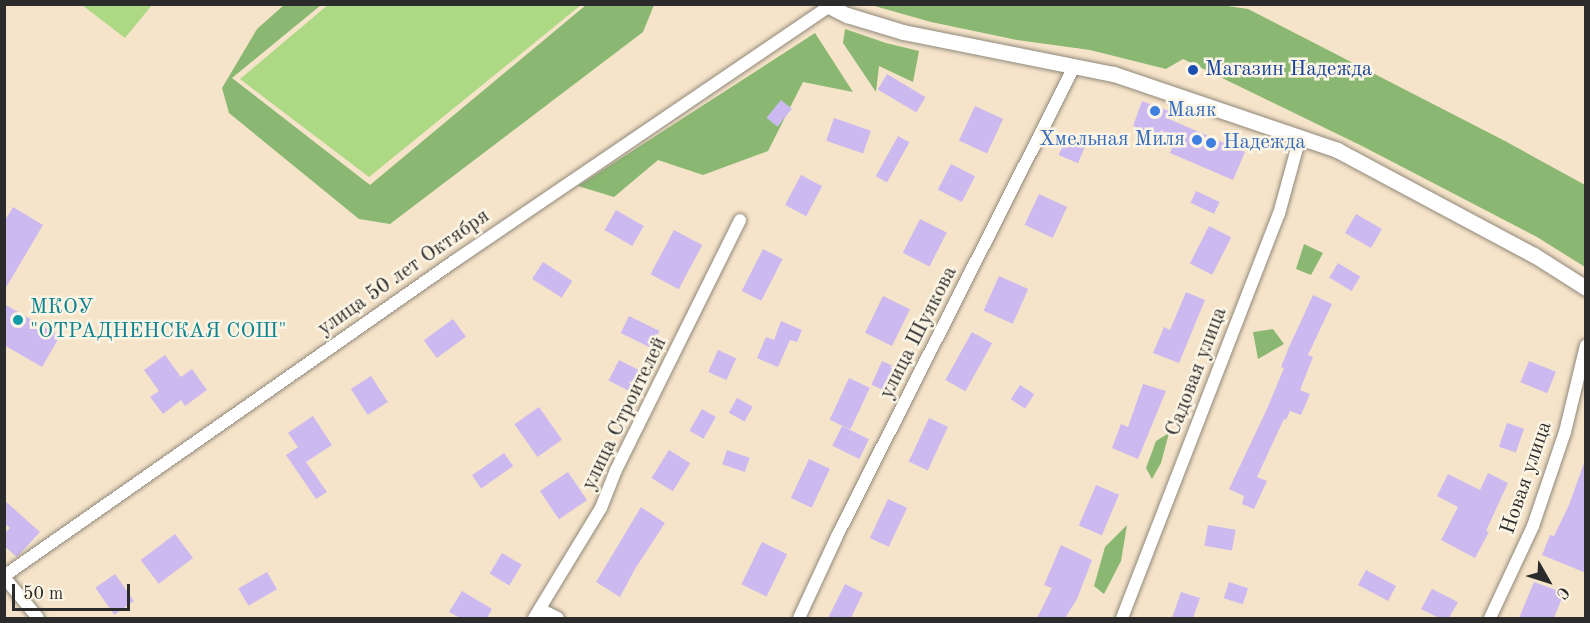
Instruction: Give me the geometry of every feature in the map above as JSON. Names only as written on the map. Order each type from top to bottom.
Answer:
[{"type":"street","points":[[826,6],[847,15],[903,32],[1114,74],[1337,150],[1534,255],[1586,288]]},
{"type":"street","name":"улица 50 лет Октября","points":[[38,618],[4,576],[466,253],[826,6]]},
{"type":"street","name":"улица Шуякова","points":[[799,618],[837,536],[1074,67]]},
{"type":"street","name":"Садовая улица","points":[[1122,618],[1279,214],[1300,137]]},
{"type":"street","name":"улица Строителей","points":[[537,614],[601,508],[616,470],[740,220]]},
{"type":"street","name":"Новая улица","points":[[1490,618],[1536,515],[1565,432],[1586,345]]},
{"type":"street","points":[[537,614],[558,618]]},
{"type":"green space","points":[[329,4],[581,5],[369,177],[240,79]]},
{"type":"green space","points":[[1214,4],[1248,9],[1505,141],[1585,185],[1585,267],[1537,237],[1362,146],[1183,59],[1166,69],[1090,50],[1017,40],[931,22],[871,5]]},
{"type":"green space","points":[[82,5],[152,5],[125,38]]},
{"type":"green space","points":[[284,5],[321,5],[232,78],[370,185],[586,5],[654,5],[643,32],[390,224],[359,219],[229,113],[222,88],[257,29]]},
{"type":"green space","points":[[845,29],[919,51],[913,82],[879,66],[876,92],[843,43]]},
{"type":"green space","points":[[815,33],[853,92],[803,82],[768,151],[703,175],[658,160],[614,197],[578,186]]},
{"type":"green space","points":[[1304,244],[1323,253],[1311,275],[1296,269]]},
{"type":"green space","points":[[1273,329],[1284,344],[1258,359],[1253,332]]},
{"type":"green space","points":[[1169,433],[1161,463],[1152,479],[1146,468],[1156,441]]},
{"type":"green space","points":[[1127,525],[1121,561],[1104,594],[1094,586],[1105,547]]},
{"type":"building","points":[[887,74],[926,97],[916,113],[878,89]]},
{"type":"building","points":[[781,100],[792,109],[777,127],[767,118]]},
{"type":"building","points":[[1142,101],[1172,112],[1169,119],[1245,152],[1233,180],[1170,153],[1174,142],[1133,126]]},
{"type":"building","points":[[975,106],[1003,119],[987,154],[959,140]]},
{"type":"building","points":[[834,118],[871,131],[863,153],[826,141]]},
{"type":"building","points":[[1068,133],[1087,141],[1078,163],[1059,155]]},
{"type":"building","points":[[898,136],[909,142],[887,183],[876,176]]},
{"type":"building","points":[[951,164],[975,176],[962,202],[938,190]]},
{"type":"building","points":[[801,175],[822,186],[806,216],[785,205]]},
{"type":"building","points":[[1196,191],[1220,202],[1214,214],[1191,203]]},
{"type":"building","points":[[1039,194],[1067,207],[1053,238],[1025,225]]},
{"type":"building","name":"МКОУ \"ОТРАДНЕНСКАЯ СОШ\"","points":[[13,207],[43,225],[4,291],[4,222]]},
{"type":"building","points":[[616,210],[644,226],[632,246],[604,230]]},
{"type":"building","points":[[1356,214],[1382,229],[1371,248],[1345,233]]},
{"type":"building","points":[[920,219],[947,233],[929,266],[903,253]]},
{"type":"building","points":[[1209,226],[1231,237],[1212,275],[1190,263]]},
{"type":"building","points":[[674,230],[702,245],[679,289],[651,274]]},
{"type":"building","points":[[763,249],[783,259],[761,301],[742,291]]},
{"type":"building","points":[[543,262],[572,281],[561,298],[532,279]]},
{"type":"building","points":[[1338,263],[1360,276],[1352,291],[1329,278]]},
{"type":"building","points":[[999,276],[1028,289],[1013,324],[984,311]]},
{"type":"building","points":[[1186,292],[1205,300],[1179,363],[1153,353],[1164,327],[1170,330]]},
{"type":"building","points":[[1313,295],[1332,304],[1308,355],[1313,357],[1300,390],[1310,394],[1301,415],[1290,411],[1286,420],[1284,419],[1257,477],[1267,481],[1254,509],[1242,504],[1244,496],[1229,489],[1266,411],[1284,368],[1281,367],[1289,347]]},
{"type":"building","points":[[883,296],[910,309],[892,346],[865,333]]},
{"type":"building","name":"МКОУ \"ОТРАДНЕНСКАЯ СОШ\"","points":[[4,304],[60,336],[42,367],[4,345]]},
{"type":"building","points":[[629,316],[660,331],[651,348],[621,333]]},
{"type":"building","points":[[453,319],[466,337],[437,358],[424,340]]},
{"type":"building","points":[[781,321],[802,330],[797,342],[790,340],[778,367],[757,358],[766,337],[774,340]]},
{"type":"building","points":[[972,332],[992,343],[965,391],[945,380]]},
{"type":"building","points":[[718,350],[736,358],[727,380],[708,372]]},
{"type":"building","points":[[165,355],[181,377],[192,369],[207,390],[185,406],[181,400],[163,414],[150,397],[159,391],[144,370]]},
{"type":"building","points":[[619,360],[639,370],[628,390],[609,380]]},
{"type":"building","points":[[882,361],[898,368],[887,392],[871,385]]},
{"type":"building","points":[[1529,361],[1556,372],[1547,393],[1520,382]]},
{"type":"building","points":[[371,376],[388,402],[368,415],[351,389]]},
{"type":"building","points":[[849,378],[870,388],[850,429],[830,420]]},
{"type":"building","points":[[1143,384],[1166,391],[1138,459],[1112,448],[1121,424],[1128,427]]},
{"type":"building","points":[[1020,385],[1034,394],[1025,409],[1011,399]]},
{"type":"building","points":[[737,398],[753,407],[745,422],[729,413]]},
{"type":"building","points":[[539,407],[562,440],[537,457],[514,424]]},
{"type":"building","points":[[702,409],[716,417],[703,439],[690,431]]},
{"type":"building","points":[[313,416],[332,445],[306,462],[327,492],[316,499],[286,455],[298,447],[288,433]]},
{"type":"building","points":[[929,418],[948,427],[928,470],[909,462]]},
{"type":"building","points":[[1507,423],[1524,429],[1516,452],[1499,447]]},
{"type":"building","points":[[842,426],[869,439],[859,459],[832,446]]},
{"type":"building","points":[[669,450],[690,463],[673,491],[652,478]]},
{"type":"building","points":[[727,450],[750,458],[745,472],[722,464]]},
{"type":"building","points":[[504,453],[513,466],[481,488],[472,475]]},
{"type":"building","points":[[809,459],[830,469],[812,508],[791,498]]},
{"type":"building","points":[[1584,463],[1586,463],[1586,573],[1542,555],[1550,535],[1554,536],[1569,505]]},
{"type":"building","points":[[568,472],[587,500],[559,519],[540,491]]},
{"type":"building","points":[[1488,473],[1508,483],[1486,531],[1489,532],[1475,558],[1441,540],[1458,507],[1437,496],[1448,474],[1480,490]]},
{"type":"building","points":[[1096,485],[1119,495],[1102,535],[1079,526]]},
{"type":"building","points":[[888,499],[907,508],[889,547],[870,538]]},
{"type":"building","points":[[4,500],[40,532],[17,557],[4,546],[4,534],[10,528],[4,523]]},
{"type":"building","points":[[641,507],[665,523],[620,597],[596,582]]},
{"type":"building","points":[[1208,525],[1236,530],[1232,551],[1204,546]]},
{"type":"building","points":[[175,534],[193,558],[159,584],[141,560]]},
{"type":"building","points":[[762,542],[787,554],[767,597],[741,584]]},
{"type":"building","points":[[1061,545],[1092,560],[1077,599],[1065,618],[1037,618],[1052,588],[1044,585]]},
{"type":"building","points":[[502,553],[522,565],[509,585],[490,574]]},
{"type":"building","points":[[1366,570],[1396,586],[1388,601],[1358,585]]},
{"type":"building","points":[[267,572],[277,589],[248,606],[238,588]]},
{"type":"building","points":[[115,574],[134,601],[114,615],[95,588]]},
{"type":"building","points":[[1229,582],[1248,588],[1243,604],[1224,598]]},
{"type":"building","points":[[1534,582],[1564,593],[1554,618],[1519,618]]},
{"type":"building","points":[[845,584],[863,593],[851,618],[828,618]]},
{"type":"building","points":[[1432,589],[1458,602],[1449,618],[1439,618],[1421,609]]},
{"type":"building","points":[[462,591],[492,609],[487,618],[460,618],[449,612]]},
{"type":"building","points":[[1181,592],[1200,598],[1193,618],[1172,618]]},
{"type":"place","name":"Магазин Надежда","points":[[1193,70]]},
{"type":"place","name":"Маяк","points":[[1155,111]]},
{"type":"place","name":"Хмельная Миля","points":[[1197,140]]},
{"type":"place","name":"Надежда","points":[[1211,143]]},
{"type":"place","name":"МКОУ \"ОТРАДНЕНСКАЯ СОШ\"","points":[[18,320]]}]
